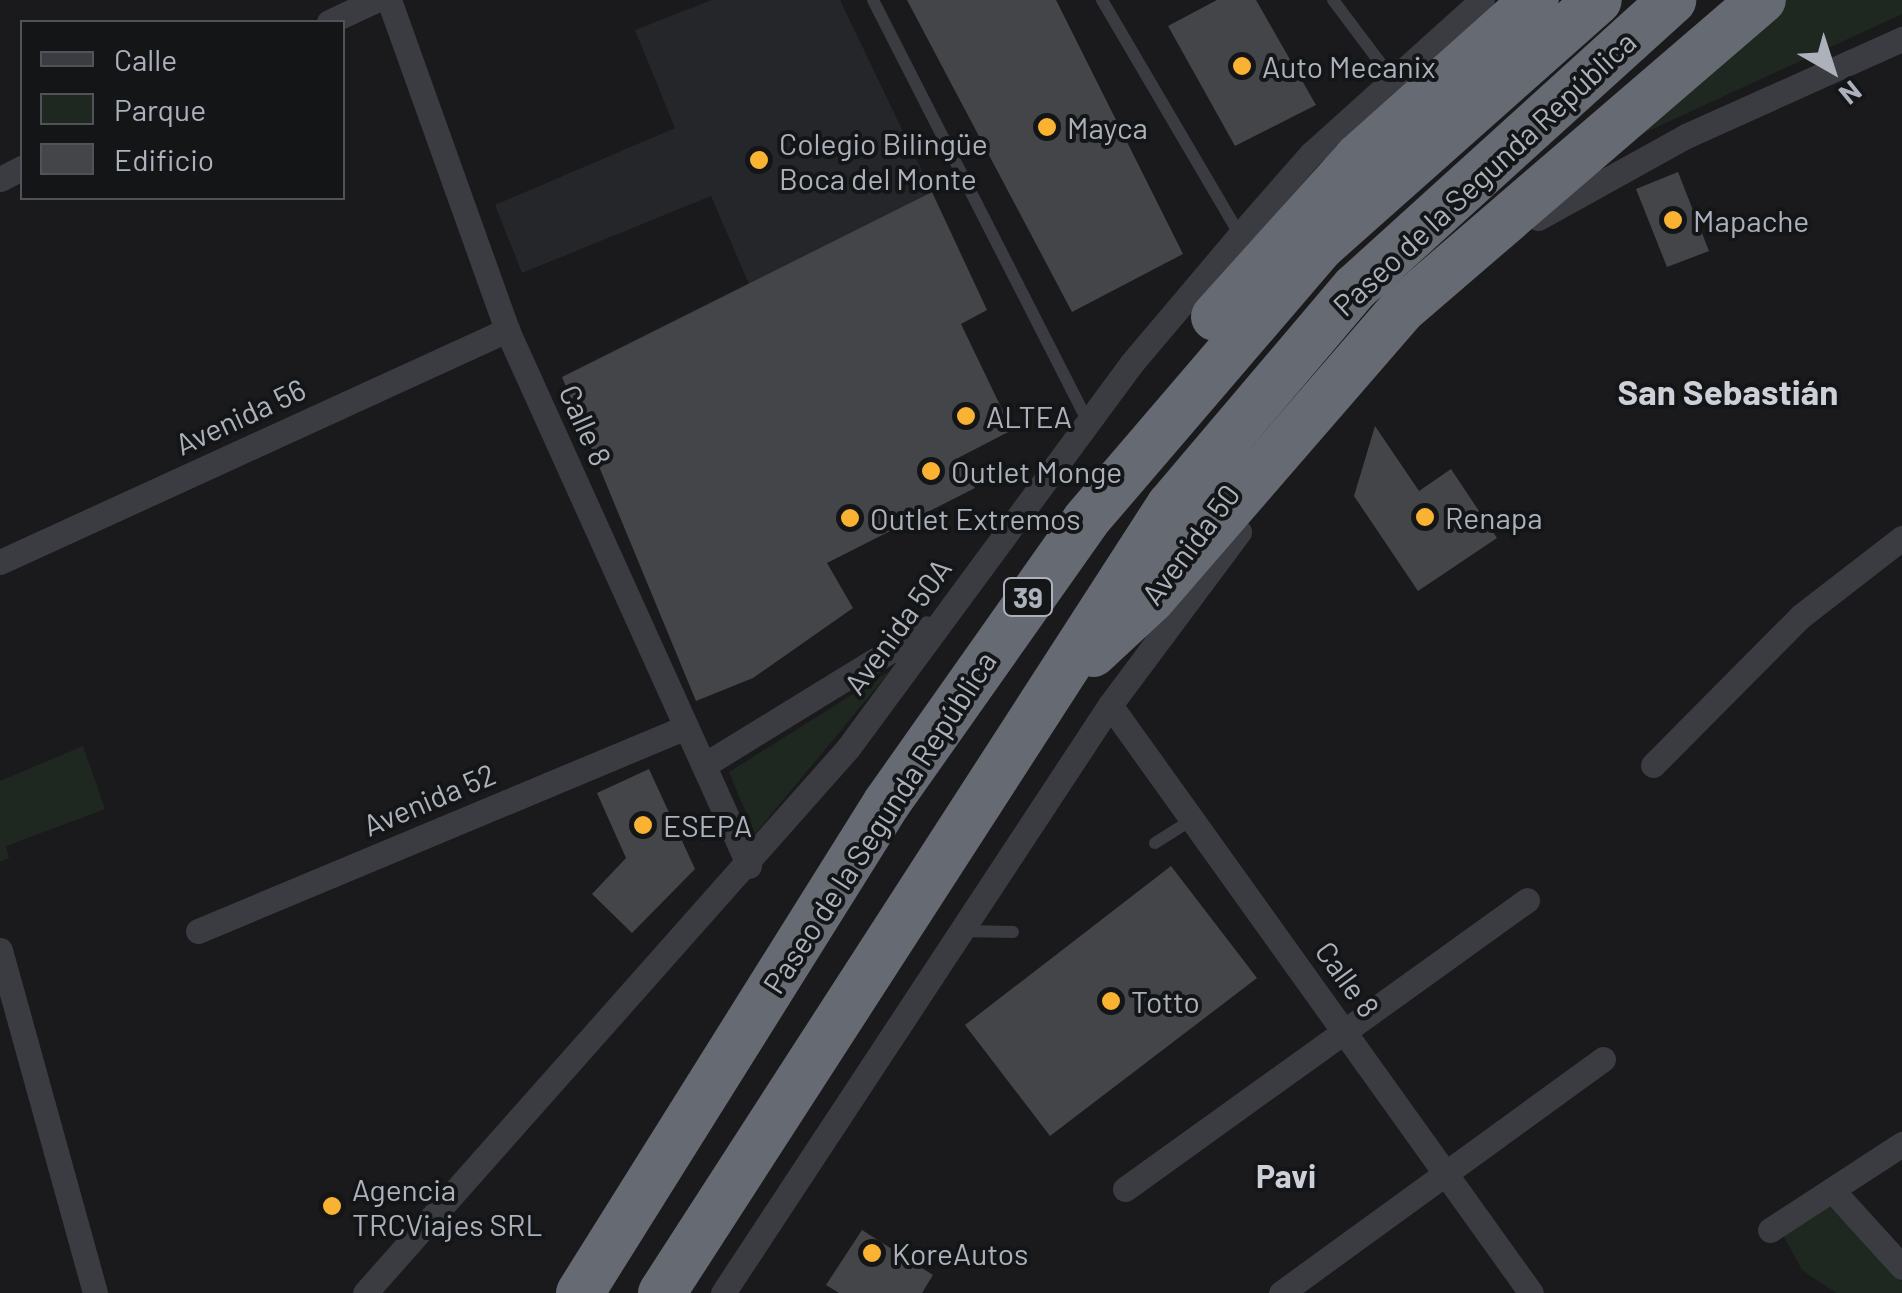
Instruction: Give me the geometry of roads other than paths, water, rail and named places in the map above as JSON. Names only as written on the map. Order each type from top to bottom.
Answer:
[{"type":"highway","points":[[1006,626],[1076,484],[1270,251],[1358,158],[1535,0]]},
{"type":"highway","name":"Paseo de la Segunda República","points":[[580,1293],[1006,626],[1321,246],[1598,0]]},
{"type":"highway","name":"Paseo de la Segunda República","points":[[662,1293],[1032,710],[1170,506],[1356,287],[1672,0]]},
{"type":"highway","points":[[1032,710],[1151,599],[1401,310],[1762,0]]},
{"type":"street","points":[[333,20],[376,0]]},
{"type":"street","name":"Calle 8","points":[[388,0],[507,330],[749,866]]},
{"type":"street","name":"Avenida 50A","points":[[365,1293],[749,866],[1088,422],[1240,236],[1393,80],[1482,0]]},
{"type":"street","name":"Avenida 50","points":[[723,1293],[1110,705],[1351,391],[1511,240],[1686,136],[1902,39]]},
{"type":"street","name":"Avenida 56","points":[[0,562],[507,330]]},
{"type":"street","points":[[1653,766],[1801,616],[1902,538]]},
{"type":"street","points":[[706,764],[940,620]]},
{"type":"street","name":"Calle 8","points":[[1110,705],[1531,1293]]},
{"type":"street","name":"Avenida 52","points":[[198,931],[686,727]]},
{"type":"street","points":[[1125,1189],[1527,900]]},
{"type":"street","points":[[0,950],[95,1293]]},
{"type":"street","points":[[1282,1293],[1603,1059]]},
{"type":"street","points":[[1770,1230],[1902,1144]]},
{"type":"street","points":[[1832,1190],[1902,1266]]},
{"type":"lane","points":[[873,0],[1088,422]]},
{"type":"lane","points":[[1102,0],[1240,236]]},
{"type":"lane","points":[[1334,0],[1393,80]]},
{"type":"lane","points":[[1155,843],[1193,819]]},
{"type":"lane","points":[[960,930],[1013,932]]},
{"type":"place","name":"Auto Mecanix","points":[[1242,66]]},
{"type":"place","name":"Mayca","points":[[1047,127]]},
{"type":"place","name":"Colegio Bilingüe Boca del Monte","points":[[759,160]]},
{"type":"place","name":"Mapache","points":[[1673,220]]},
{"type":"place","name":"ALTEA","points":[[966,416]]},
{"type":"place","name":"Outlet Monge","points":[[931,471]]},
{"type":"place","name":"Renapa","points":[[1425,517]]},
{"type":"place","name":"Outlet Extremos","points":[[850,518]]},
{"type":"place","name":"ESEPA","points":[[643,825]]},
{"type":"place","name":"Totto","points":[[1111,1001]]},
{"type":"place","name":"Agencia TRCViajes SRL","points":[[332,1206]]},
{"type":"place","name":"KoreAutos","points":[[872,1253]]},
{"type":"district","name":"San Sebastián","points":[[1728,391]]},
{"type":"district","name":"Pavi","points":[[1286,1175]]}]
